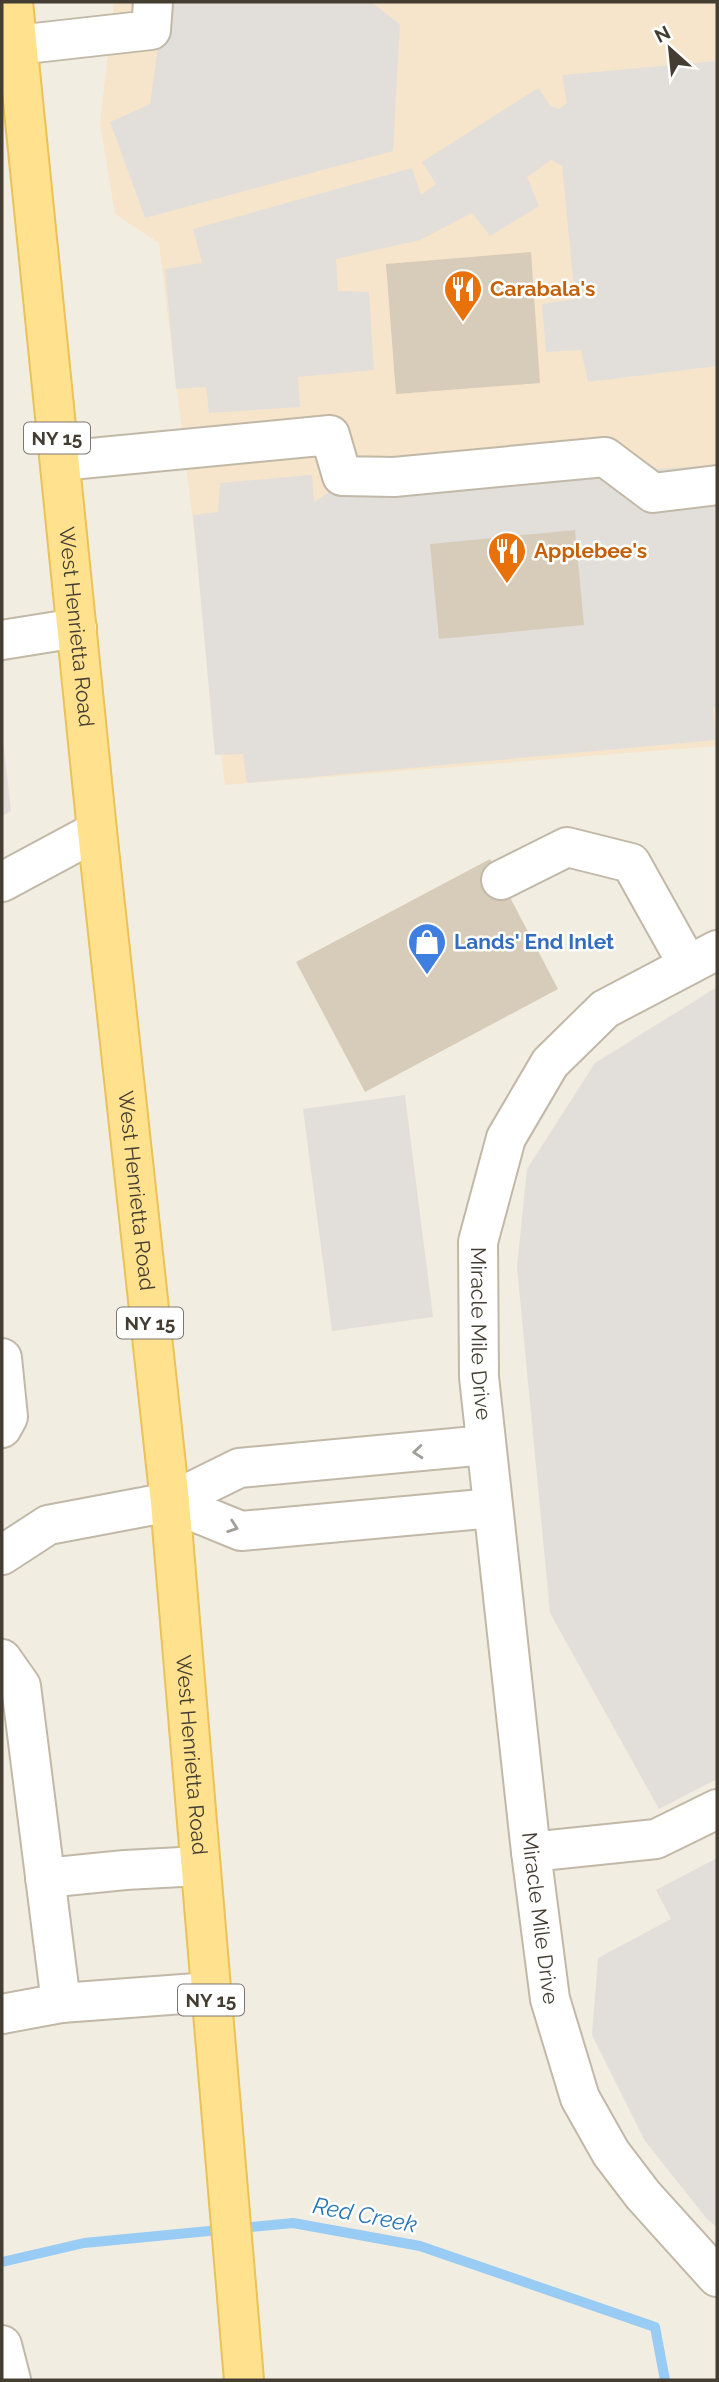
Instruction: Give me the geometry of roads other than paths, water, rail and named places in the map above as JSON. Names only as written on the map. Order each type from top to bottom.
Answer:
[{"type":"main road","name":"West Henrietta Road","points":[[13,2],[7,47],[60,461],[170,1502],[244,2380]]},
{"type":"street","points":[[7,47],[151,30],[153,2]]},
{"type":"street","points":[[60,461],[330,435],[342,476],[394,477],[605,457],[653,493],[717,485]]},
{"type":"street","points":[[2,640],[77,628]]},
{"type":"street","points":[[2,881],[97,831]]},
{"type":"street","points":[[501,880],[568,847],[631,863],[703,957]]},
{"type":"street","name":"Miracle Mile Drive","points":[[703,957],[605,1009],[550,1063],[506,1138],[478,1242],[479,1365],[531,1852],[550,1999],[580,2098],[611,2153],[643,2195],[717,2277]]},
{"type":"street","points":[[2,1358],[8,1417],[2,1429]]},
{"type":"street","name":"Miracle Mile Drive","points":[[2,1555],[48,1525],[170,1502],[239,1468],[486,1445]]},
{"type":"street","points":[[170,1502],[241,1531],[493,1508]]},
{"type":"street","points":[[2,1659],[21,1686],[61,2003]]},
{"type":"street","points":[[531,1852],[656,1839],[717,1808]]},
{"type":"street","points":[[45,1878],[200,1866]]},
{"type":"street","points":[[2,2014],[61,2003],[210,1992]]},
{"type":"street","points":[[2,2345],[12,2380]]},
{"type":"waterway","name":"Red Creek","points":[[2,2262],[84,2243],[293,2223],[420,2246],[655,2327],[665,2380]]},
{"type":"place","name":"Carabala's","points":[[463,323]]},
{"type":"place","name":"Applebee's","points":[[507,585]]},
{"type":"place","name":"Lands' End Inlet","points":[[427,976]]}]
